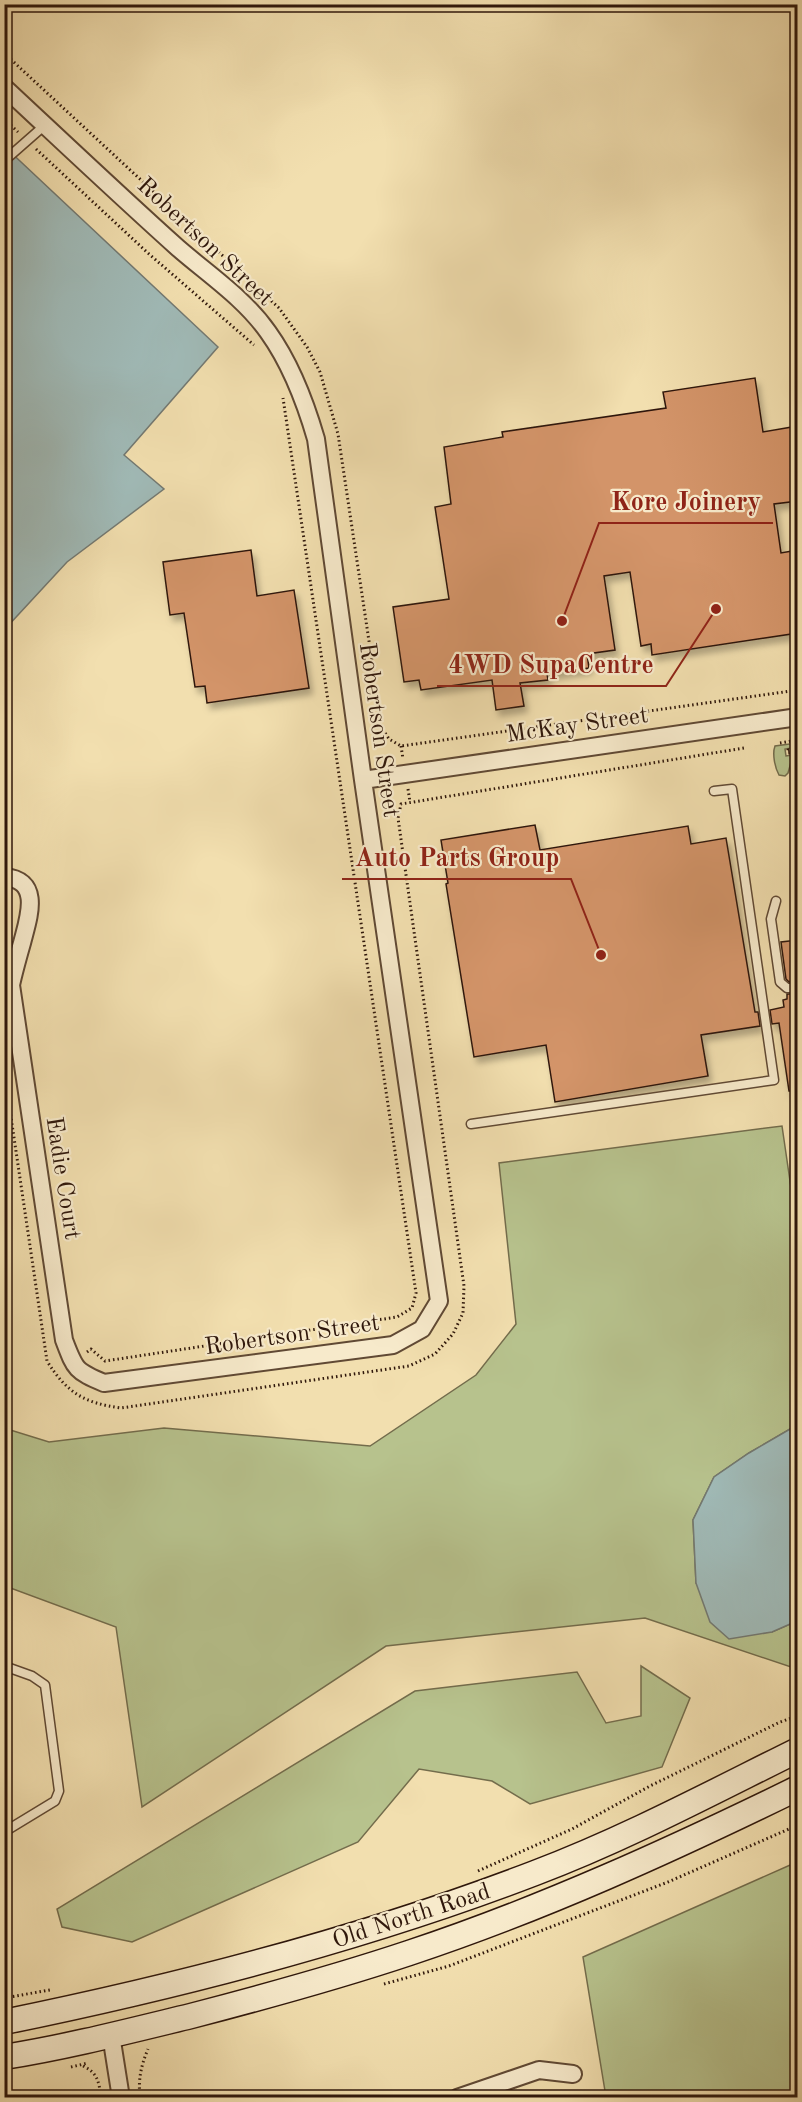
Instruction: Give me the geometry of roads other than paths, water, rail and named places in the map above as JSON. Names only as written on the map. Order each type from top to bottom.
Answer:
[{"type":"main road","name":"Old North Road","points":[[4,2022],[214,1975],[412,1916],[546,1869],[632,1831],[798,1750]]},
{"type":"main road","name":"Old North Road","points":[[4,2056],[111,2035],[268,1996],[410,1953],[511,1916],[620,1872],[798,1788]]},
{"type":"street","name":"Robertson Street","points":[[4,87],[179,249],[228,289],[255,315],[278,347],[308,410],[316,439],[439,1301],[422,1329],[393,1345],[104,1383],[82,1374]]},
{"type":"street","name":"McKay Street","points":[[363,780],[798,717]]},
{"type":"street","name":"Eadie Court","points":[[4,877],[12,877],[24,884],[31,903],[8,980],[64,1340],[73,1364],[82,1374]]},
{"type":"street","points":[[111,2035],[121,2097]]},
{"type":"street","points":[[457,2097],[538,2070],[573,2074]]},
{"type":"lane","points":[[4,161],[45,125]]},
{"type":"lane","points":[[471,1124],[774,1080],[732,789],[714,791]]},
{"type":"lane","points":[[776,901],[771,919],[780,982],[787,988],[798,988]]},
{"type":"lane","points":[[4,1666],[32,1676],[45,1686],[59,1791],[55,1801],[4,1832]]},
{"type":"water","points":[[4,146],[218,347],[124,455],[164,489],[67,562],[5,629]]},
{"type":"water","points":[[797,1425],[797,1621],[772,1632],[729,1639],[710,1622],[696,1583],[693,1520],[714,1477]]},
{"type":"place","name":"4WD SupaCentre","points":[[716,609]]},
{"type":"place","name":"Kore Joinery","points":[[562,621]]},
{"type":"place","name":"Auto Parts Group","points":[[601,955]]}]
